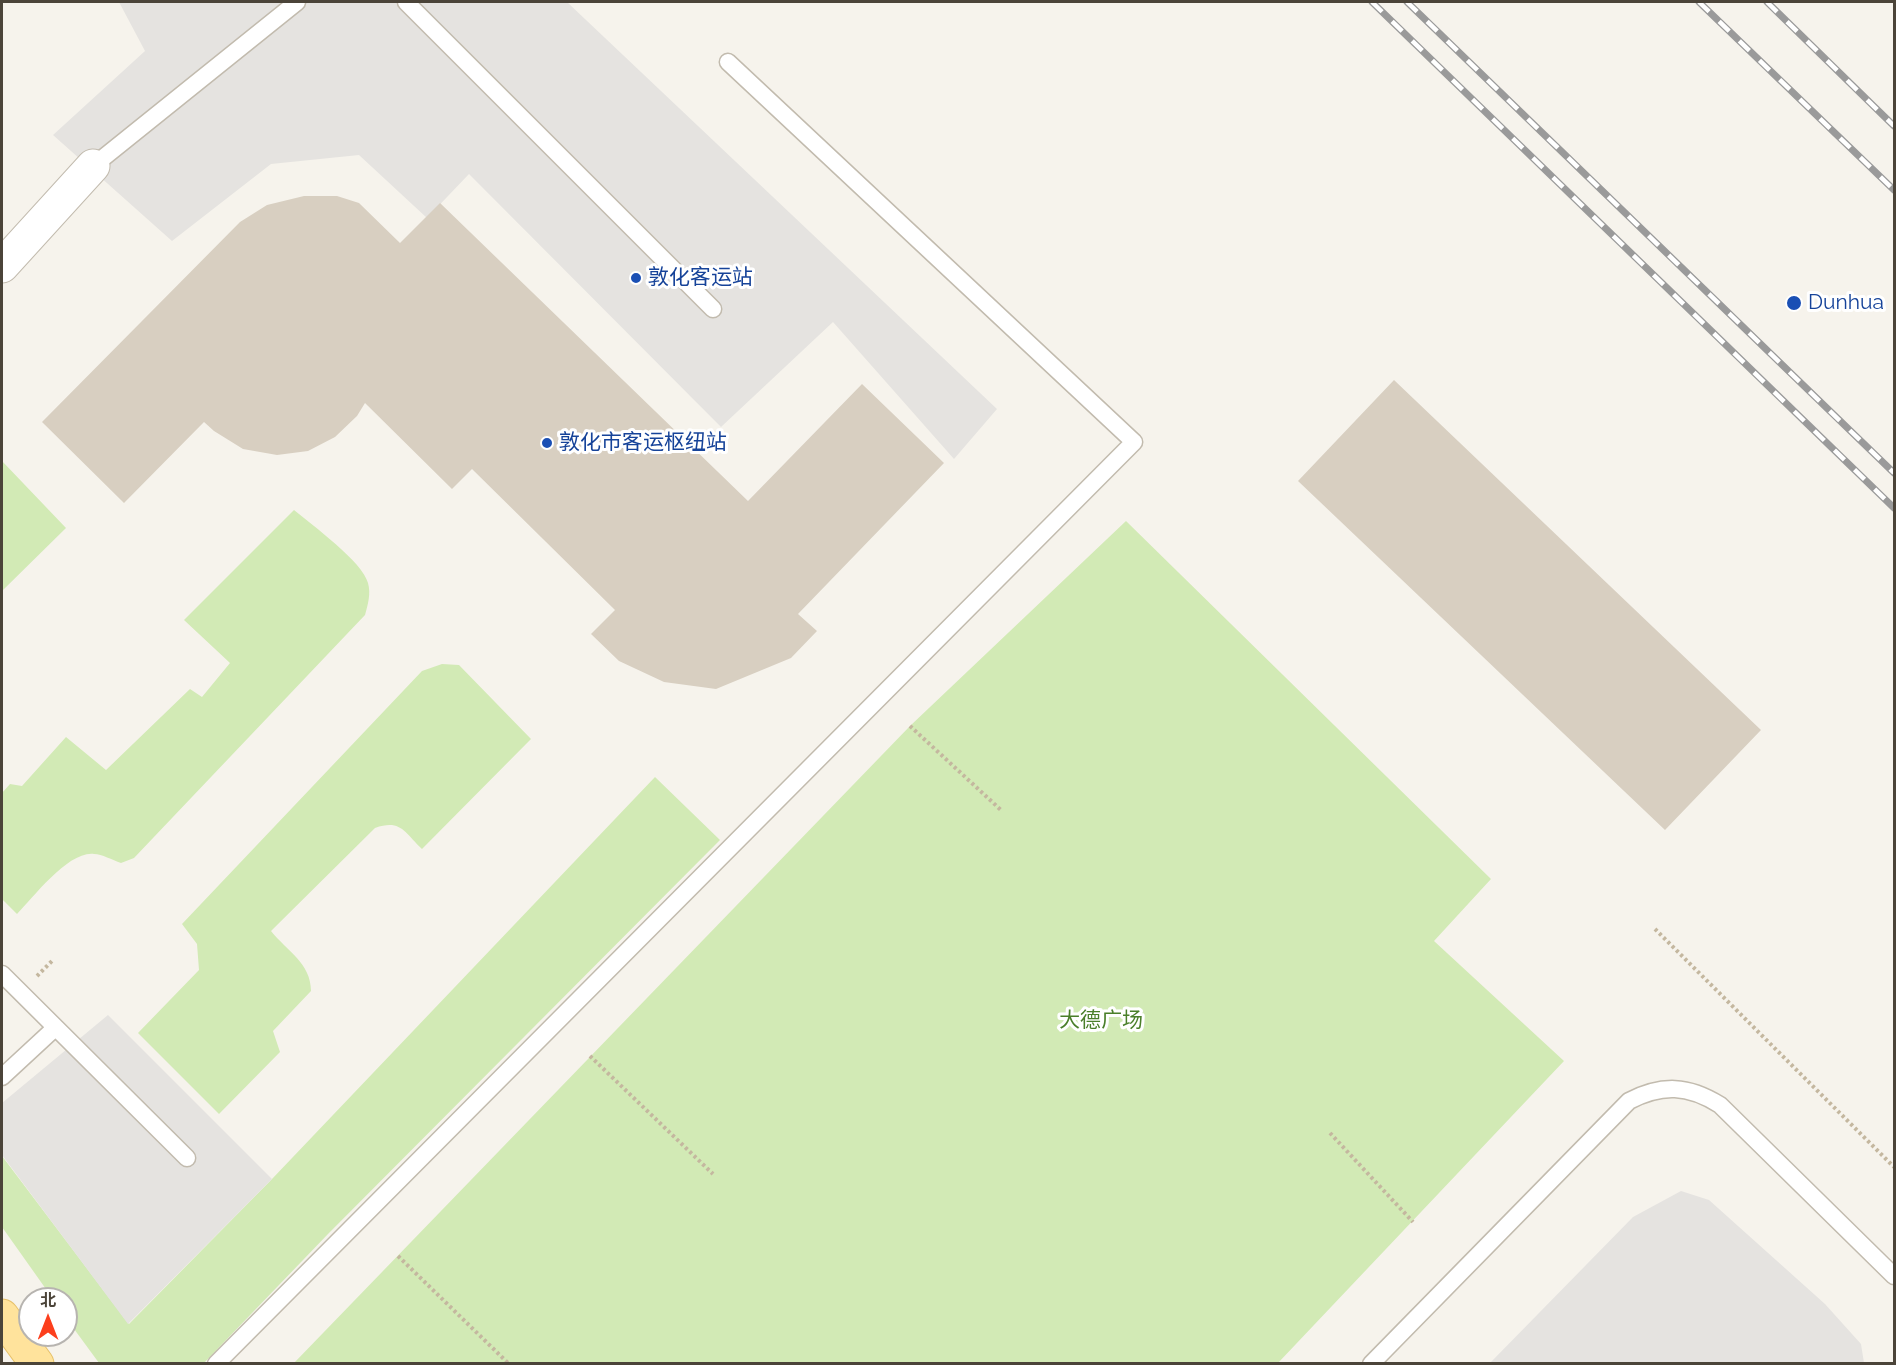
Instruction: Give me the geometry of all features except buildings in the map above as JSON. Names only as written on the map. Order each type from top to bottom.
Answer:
[{"type":"main road","points":[[2,1316],[37,1364]]},
{"type":"street","points":[[2,266],[93,166]]},
{"type":"lane","points":[[93,166],[297,2]]},
{"type":"lane","points":[[406,2],[713,309]]},
{"type":"lane","points":[[216,1364],[1134,442],[728,62]]},
{"type":"lane","points":[[2,974],[187,1158]]},
{"type":"lane","points":[[2,1077],[55,1028]]},
{"type":"lane","points":[[1371,1364],[1629,1101],[1652,1091],[1679,1089],[1694,1091],[1720,1105],[1894,1276]]},
{"type":"path","points":[[910,726],[1002,811]]},
{"type":"path","points":[[1654,929],[1894,1167]]},
{"type":"path","points":[[590,1056],[713,1174]]},
{"type":"path","points":[[1330,1133],[1413,1222]]},
{"type":"path","points":[[398,1256],[509,1364]]},
{"type":"green space","points":[[2,461],[66,528],[2,591]]},
{"type":"green space","points":[[294,510],[336,544],[364,574],[369,591],[365,615],[134,858],[121,863],[94,854],[73,860],[52,876],[17,914],[2,899],[2,793],[10,784],[22,786],[66,737],[106,770],[190,689],[202,697],[230,663],[184,620]]},
{"type":"green space","name":"大德广场","points":[[1126,521],[1491,879],[1434,941],[1564,1061],[1278,1363],[294,1363],[910,726]]},
{"type":"green space","points":[[442,664],[459,665],[531,739],[422,849],[397,826],[375,828],[271,931],[303,965],[310,981],[311,991],[273,1031],[280,1052],[219,1114],[138,1033],[199,970],[197,944],[182,924],[422,671]]},
{"type":"green space","points":[[655,777],[720,840],[328,1234],[204,1363],[99,1363],[78,1334],[78,1287],[44,1287],[2,1227],[2,1156],[129,1324],[272,1179]]},
{"type":"shaded area","points":[[119,2],[567,2],[997,409],[954,459],[833,322],[721,427],[469,174],[427,218],[359,155],[271,164],[172,241],[53,135],[145,51]]},
{"type":"shaded area","points":[[108,1015],[272,1179],[128,1324],[2,1155],[2,1103]]},
{"type":"shaded area","points":[[1681,1191],[1709,1200],[1825,1304],[1861,1344],[1864,1363],[1490,1363],[1633,1217]]},
{"type":"railway","points":[[1372,2],[1894,508]]},
{"type":"railway","points":[[1407,2],[1894,473]]},
{"type":"railway","points":[[1699,2],[1894,190]]},
{"type":"railway","points":[[1767,2],[1894,126]]},
{"type":"place","name":"敦化客运站","points":[[636,278]]},
{"type":"place","name":"Dunhua","points":[[1794,303]]},
{"type":"place","name":"敦化市客运枢纽站","points":[[547,443]]}]
